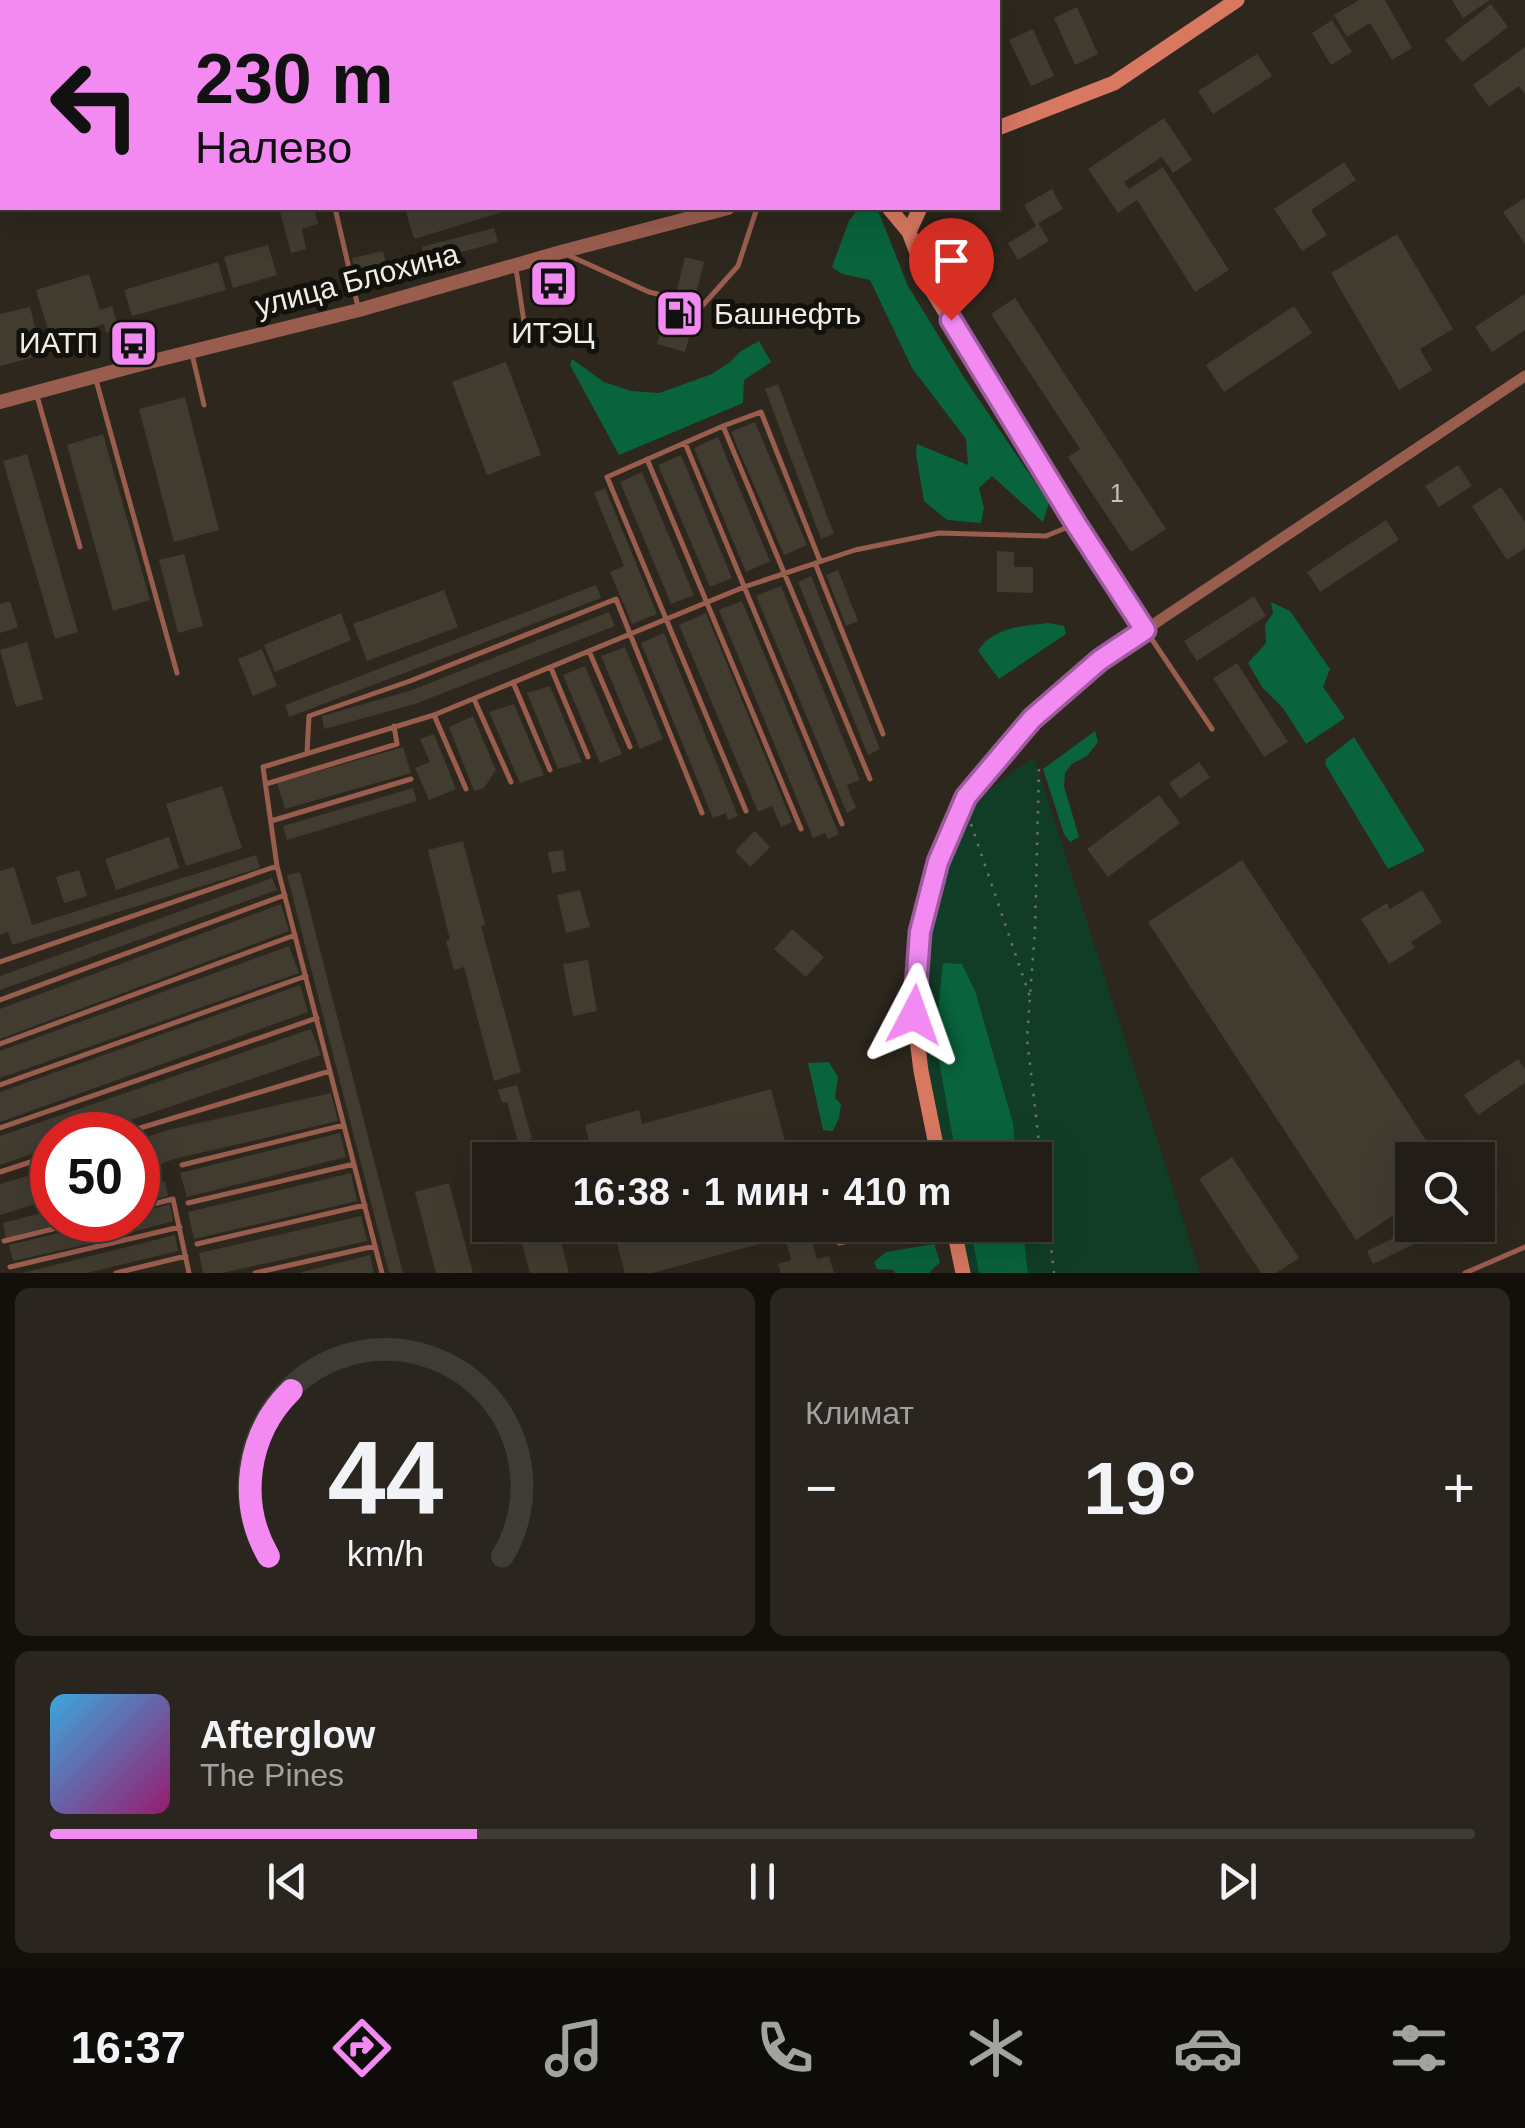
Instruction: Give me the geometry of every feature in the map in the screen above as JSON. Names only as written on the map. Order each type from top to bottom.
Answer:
[{"type":"main road","points":[[1000,127],[1114,83],[1237,0]]},
{"type":"main road","points":[[892,210],[910,232],[930,287],[1145,630],[1100,660],[1032,719],[966,797],[938,862],[920,932],[914,1015],[936,1142]]},
{"type":"main road","points":[[910,232],[919,210]]},
{"type":"main road","points":[[957,1242],[963,1273]]},
{"type":"street","name":"улица Блохина","points":[[0,402],[358,310],[720,210]]},
{"type":"street","points":[[1145,630],[1525,376]]},
{"type":"lane","points":[[335,210],[358,310]]},
{"type":"lane","points":[[561,252],[649,292],[703,305],[738,266],[756,210]]},
{"type":"lane","points":[[515,265],[526,336]]},
{"type":"lane","points":[[191,352],[204,405]]},
{"type":"lane","points":[[96,377],[177,674]]},
{"type":"lane","points":[[36,393],[80,547]]},
{"type":"lane","points":[[746,811],[607,476],[761,412],[883,734]]},
{"type":"lane","points":[[723,426],[870,779]]},
{"type":"lane","points":[[685,443],[842,824]]},
{"type":"lane","points":[[647,459],[801,829]]},
{"type":"lane","points":[[382,1273],[278,866],[264,767],[434,715],[744,586],[855,550],[939,534],[1046,536],[1076,524]]},
{"type":"lane","points":[[307,753],[309,716],[410,681],[616,599],[702,813]]},
{"type":"lane","points":[[1145,630],[1212,728]]},
{"type":"lane","points":[[588,651],[630,747]]},
{"type":"lane","points":[[551,666],[588,757]]},
{"type":"lane","points":[[513,682],[550,770]]},
{"type":"lane","points":[[474,698],[512,782]]},
{"type":"lane","points":[[434,715],[466,789]]},
{"type":"lane","points":[[266,784],[397,744],[394,726]]},
{"type":"lane","points":[[271,821],[412,779]]},
{"type":"lane","points":[[0,962],[278,866]]},
{"type":"lane","points":[[0,1000],[285,895]]},
{"type":"lane","points":[[0,1044],[295,935]]},
{"type":"lane","points":[[0,1085],[306,976]]},
{"type":"lane","points":[[0,1128],[317,1018]]},
{"type":"lane","points":[[160,1122],[330,1071]]},
{"type":"lane","points":[[182,1165],[344,1125]]},
{"type":"lane","points":[[0,1172],[30,1162]]},
{"type":"lane","points":[[188,1203],[354,1164]]},
{"type":"lane","points":[[160,1202],[173,1199],[189,1273]]},
{"type":"lane","points":[[197,1244],[365,1205]]},
{"type":"lane","points":[[10,1267],[180,1227]]},
{"type":"lane","points":[[4,1241],[30,1234]]},
{"type":"lane","points":[[839,1243],[844,1242]]},
{"type":"lane","points":[[255,1273],[376,1246]]},
{"type":"lane","points":[[1468,1272],[1525,1247]]},
{"type":"lane","points":[[116,1273],[186,1256]]},
{"type":"path","points":[[1038,769],[1035,929],[1027,1038],[1054,1273]]},
{"type":"path","points":[[970,823],[1030,998]]},
{"type":"green space","points":[[857,210],[878,210],[908,286],[1049,503],[1043,522],[992,476],[979,488],[984,508],[981,523],[947,520],[924,501],[917,444],[968,465],[966,439],[912,368],[870,280],[842,274],[832,267],[849,221]]},
{"type":"green space","points":[[759,341],[771,362],[744,380],[743,403],[619,455],[570,365],[572,359],[604,382],[631,391],[659,393],[712,374]]},
{"type":"green space","points":[[1271,602],[1290,611],[1330,669],[1323,687],[1345,718],[1306,744],[1248,663],[1266,643],[1265,625],[1273,613]]},
{"type":"green space","points":[[1048,623],[1064,626],[1066,634],[999,679],[978,651],[1000,632]]},
{"type":"green space","points":[[1095,731],[1098,742],[1065,773],[1064,786],[1079,837],[1070,842],[1043,769]]},
{"type":"green space","points":[[1354,737],[1425,851],[1388,869],[1325,764]]},
{"type":"green space","points":[[1034,757],[1200,1273],[970,1273],[964,1242],[1052,1242],[1052,1142],[943,1142],[927,1066],[923,965],[933,903],[969,804]]},
{"type":"green space","points":[[943,963],[962,964],[975,991],[1013,1123],[1015,1142],[954,1142],[935,1040]]},
{"type":"green space","points":[[829,1062],[838,1077],[835,1098],[841,1104],[833,1131],[823,1130],[808,1063]]},
{"type":"green space","points":[[973,1242],[1024,1242],[1028,1273],[979,1273]]},
{"type":"green space","points":[[934,1244],[940,1262],[929,1273],[895,1273],[877,1269],[874,1262],[886,1252]]},
{"type":"building","points":[[1359,0],[1385,0],[1412,48],[1392,60],[1370,23],[1347,37],[1334,15]]},
{"type":"building","points":[[1452,0],[1490,0],[1463,18]]},
{"type":"building","points":[[1491,4],[1508,27],[1462,62],[1445,40]]},
{"type":"building","points":[[1077,7],[1098,54],[1075,65],[1054,18]]},
{"type":"building","points":[[1332,20],[1352,52],[1331,65],[1312,33]]},
{"type":"building","points":[[1033,29],[1054,76],[1031,86],[1009,40]]},
{"type":"building","points":[[1525,47],[1525,94],[1519,86],[1489,107],[1473,85]]},
{"type":"building","points":[[1257,54],[1272,76],[1213,114],[1198,91]]},
{"type":"building","points":[[1164,118],[1192,160],[1173,173],[1162,157],[1124,182],[1129,189],[1163,167],[1229,270],[1195,292],[1137,200],[1118,213],[1088,169]]},
{"type":"building","points":[[1344,162],[1356,180],[1311,210],[1327,235],[1302,251],[1274,209]]},
{"type":"building","points":[[1052,189],[1063,209],[1038,223],[1049,241],[1018,260],[1008,243],[1036,226],[1024,205]]},
{"type":"building","points":[[1525,198],[1525,244],[1503,212]]},
{"type":"building","points":[[280,210],[314,210],[318,224],[302,229],[306,249],[291,253]]},
{"type":"building","points":[[413,210],[509,210],[414,239],[406,212]]},
{"type":"building","points":[[494,228],[498,242],[426,262],[422,247]]},
{"type":"building","points":[[1397,234],[1453,329],[1420,349],[1432,370],[1399,390],[1331,273]]},
{"type":"building","points":[[268,245],[277,275],[233,288],[224,257]]},
{"type":"building","points":[[383,251],[387,266],[355,273],[352,258]]},
{"type":"building","points":[[685,257],[704,262],[685,352],[657,344],[662,326],[667,329]]},
{"type":"building","points":[[218,262],[226,290],[132,316],[124,290]]},
{"type":"building","points":[[89,274],[100,310],[112,306],[119,329],[106,333],[104,324],[51,340],[36,290]]},
{"type":"building","points":[[1525,294],[1525,330],[1492,352],[1475,327]]},
{"type":"building","points":[[1015,298],[1166,529],[1131,552],[1068,457],[1080,449],[991,314]]},
{"type":"building","points":[[1294,306],[1312,333],[1224,392],[1206,365]]},
{"type":"building","points":[[30,307],[42,355],[0,366],[0,314]]},
{"type":"building","points":[[506,362],[541,455],[487,475],[452,382]]},
{"type":"building","points":[[778,384],[834,534],[821,539],[765,389]]},
{"type":"building","points":[[185,397],[219,530],[174,542],[139,409]]},
{"type":"building","points":[[755,422],[807,545],[784,555],[731,432]]},
{"type":"building","points":[[103,434],[150,600],[113,611],[67,445]]},
{"type":"building","points":[[718,437],[770,561],[746,572],[694,448]]},
{"type":"building","points":[[27,454],[78,632],[55,639],[3,461]]},
{"type":"building","points":[[681,455],[732,578],[710,587],[658,465]]},
{"type":"building","points":[[1458,465],[1472,486],[1439,507],[1425,486]]},
{"type":"building","points":[[642,472],[694,595],[671,604],[620,482]]},
{"type":"building","points":[[1501,487],[1525,522],[1525,548],[1507,560],[1472,506]]},
{"type":"building","points":[[605,488],[657,614],[632,624],[610,572],[624,566],[594,493]]},
{"type":"building","points":[[1386,520],[1399,540],[1320,592],[1307,572]]},
{"type":"building","points":[[997,551],[1014,552],[1014,567],[1033,567],[1033,593],[997,592]]},
{"type":"building","points":[[184,554],[203,626],[178,633],[159,560]]},
{"type":"building","points":[[838,570],[858,621],[846,626],[826,575]]},
{"type":"building","points":[[811,576],[880,749],[868,755],[798,582]]},
{"type":"building","points":[[596,585],[601,598],[289,717],[285,705]]},
{"type":"building","points":[[781,586],[860,780],[847,785],[856,808],[847,813],[756,596]]},
{"type":"building","points":[[444,590],[458,627],[367,661],[353,624]]},
{"type":"building","points":[[1254,596],[1266,616],[1197,661],[1184,641]]},
{"type":"building","points":[[10,601],[18,627],[0,633],[0,604]]},
{"type":"building","points":[[742,601],[839,834],[828,839],[825,833],[813,838],[719,610]]},
{"type":"building","points":[[609,612],[615,626],[415,704],[324,729],[322,716],[412,690]]},
{"type":"building","points":[[341,613],[351,640],[275,672],[264,645]]},
{"type":"building","points":[[706,613],[792,822],[781,827],[772,806],[758,812],[679,625]]},
{"type":"building","points":[[664,633],[738,816],[728,820],[726,813],[713,818],[641,643]]},
{"type":"building","points":[[27,642],[43,699],[16,707],[0,650]]},
{"type":"building","points":[[625,647],[663,739],[640,749],[601,656]]},
{"type":"building","points":[[262,649],[277,686],[253,696],[238,659]]},
{"type":"building","points":[[1237,663],[1288,742],[1264,757],[1213,678]]},
{"type":"building","points":[[585,666],[622,754],[600,763],[563,675]]},
{"type":"building","points":[[550,686],[582,762],[558,769],[527,693]]},
{"type":"building","points":[[514,704],[544,775],[520,783],[489,712]]},
{"type":"building","points":[[473,716],[496,770],[484,788],[474,791],[449,727]]},
{"type":"building","points":[[434,734],[456,789],[429,800],[415,768],[430,762],[420,739]]},
{"type":"building","points":[[403,747],[411,773],[285,809],[277,783]]},
{"type":"building","points":[[1199,762],[1210,777],[1180,799],[1169,783]]},
{"type":"building","points":[[222,786],[242,848],[186,866],[166,804]]},
{"type":"building","points":[[413,788],[417,801],[287,840],[283,826]]},
{"type":"building","points":[[1159,795],[1180,823],[1108,877],[1087,849]]},
{"type":"building","points":[[755,831],[770,847],[750,867],[735,851]]},
{"type":"building","points":[[169,837],[179,868],[116,890],[105,859]]},
{"type":"building","points":[[463,841],[485,925],[481,926],[521,1072],[494,1081],[464,967],[454,970],[428,850]]},
{"type":"building","points":[[563,850],[566,871],[552,873],[548,852]]},
{"type":"building","points":[[256,855],[260,868],[12,945],[8,932],[0,935],[0,871],[14,867],[32,925]]},
{"type":"building","points":[[1242,860],[1427,1142],[1395,1142],[1395,1214],[1356,1240],[1148,922]]},
{"type":"building","points":[[79,870],[87,896],[64,903],[56,877]]},
{"type":"building","points":[[300,872],[403,1273],[389,1273],[287,875]]},
{"type":"building","points":[[272,878],[277,890],[0,990],[0,976]]},
{"type":"building","points":[[580,890],[590,927],[566,933],[557,895]]},
{"type":"building","points":[[1422,890],[1442,922],[1411,942],[1415,948],[1389,964],[1361,919],[1387,903],[1390,909]]},
{"type":"building","points":[[281,904],[289,931],[0,1039],[0,1009]]},
{"type":"building","points":[[792,929],[824,957],[806,977],[774,949]]},
{"type":"building","points":[[289,946],[299,973],[0,1078],[0,1051]]},
{"type":"building","points":[[588,960],[597,1011],[573,1016],[563,964]]},
{"type":"building","points":[[300,985],[308,1012],[0,1122],[0,1092]]},
{"type":"building","points":[[311,1029],[321,1055],[154,1112],[70,1112]]},
{"type":"building","points":[[1518,1059],[1525,1069],[1525,1083],[1478,1115],[1464,1095]]},
{"type":"building","points":[[517,1085],[532,1139],[518,1142],[507,1102],[502,1103],[498,1090]]},
{"type":"building","points":[[771,1089],[785,1142],[589,1142],[585,1125],[639,1110],[642,1124]]},
{"type":"building","points":[[331,1093],[338,1121],[160,1164],[160,1133]]},
{"type":"building","points":[[30,1126],[30,1155],[0,1165],[0,1136]]},
{"type":"building","points":[[340,1133],[346,1157],[187,1197],[180,1173]]},
{"type":"building","points":[[1232,1157],[1299,1258],[1276,1273],[1261,1273],[1199,1179]]},
{"type":"building","points":[[351,1173],[357,1201],[194,1239],[188,1212]]},
{"type":"building","points":[[30,1175],[30,1206],[0,1215],[0,1184]]},
{"type":"building","points":[[165,1181],[168,1196],[160,1198],[160,1182]]},
{"type":"building","points":[[449,1183],[473,1273],[436,1273],[415,1192]]},
{"type":"building","points":[[170,1204],[173,1221],[160,1225],[160,1207]]},
{"type":"building","points":[[30,1216],[30,1232],[6,1238],[3,1223]]},
{"type":"building","points":[[361,1216],[367,1241],[222,1273],[203,1273],[199,1253]]},
{"type":"building","points":[[175,1235],[178,1251],[87,1273],[22,1273],[160,1242]]},
{"type":"building","points":[[1395,1237],[1395,1242],[1418,1242],[1373,1264],[1367,1251]]},
{"type":"building","points":[[30,1240],[97,1242],[13,1261],[9,1245]]},
{"type":"building","points":[[522,1242],[561,1242],[569,1273],[530,1273]]},
{"type":"building","points":[[617,1242],[767,1242],[652,1273],[625,1273]]},
{"type":"building","points":[[786,1242],[812,1242],[817,1259],[829,1256],[834,1273],[781,1273],[778,1264],[791,1260]]},
{"type":"building","points":[[370,1255],[374,1273],[302,1273],[302,1272]]},
{"type":"place","name":"ИТЭЦ","points":[[553,284]]},
{"type":"place","name":"Башнефть","points":[[679,314]]},
{"type":"place","name":"ИАТП","points":[[133,343]]},
{"type":"route","points":[[914,1015],[920,932],[938,862],[966,797],[1032,719],[1100,660],[1145,630],[951,320]]}]
